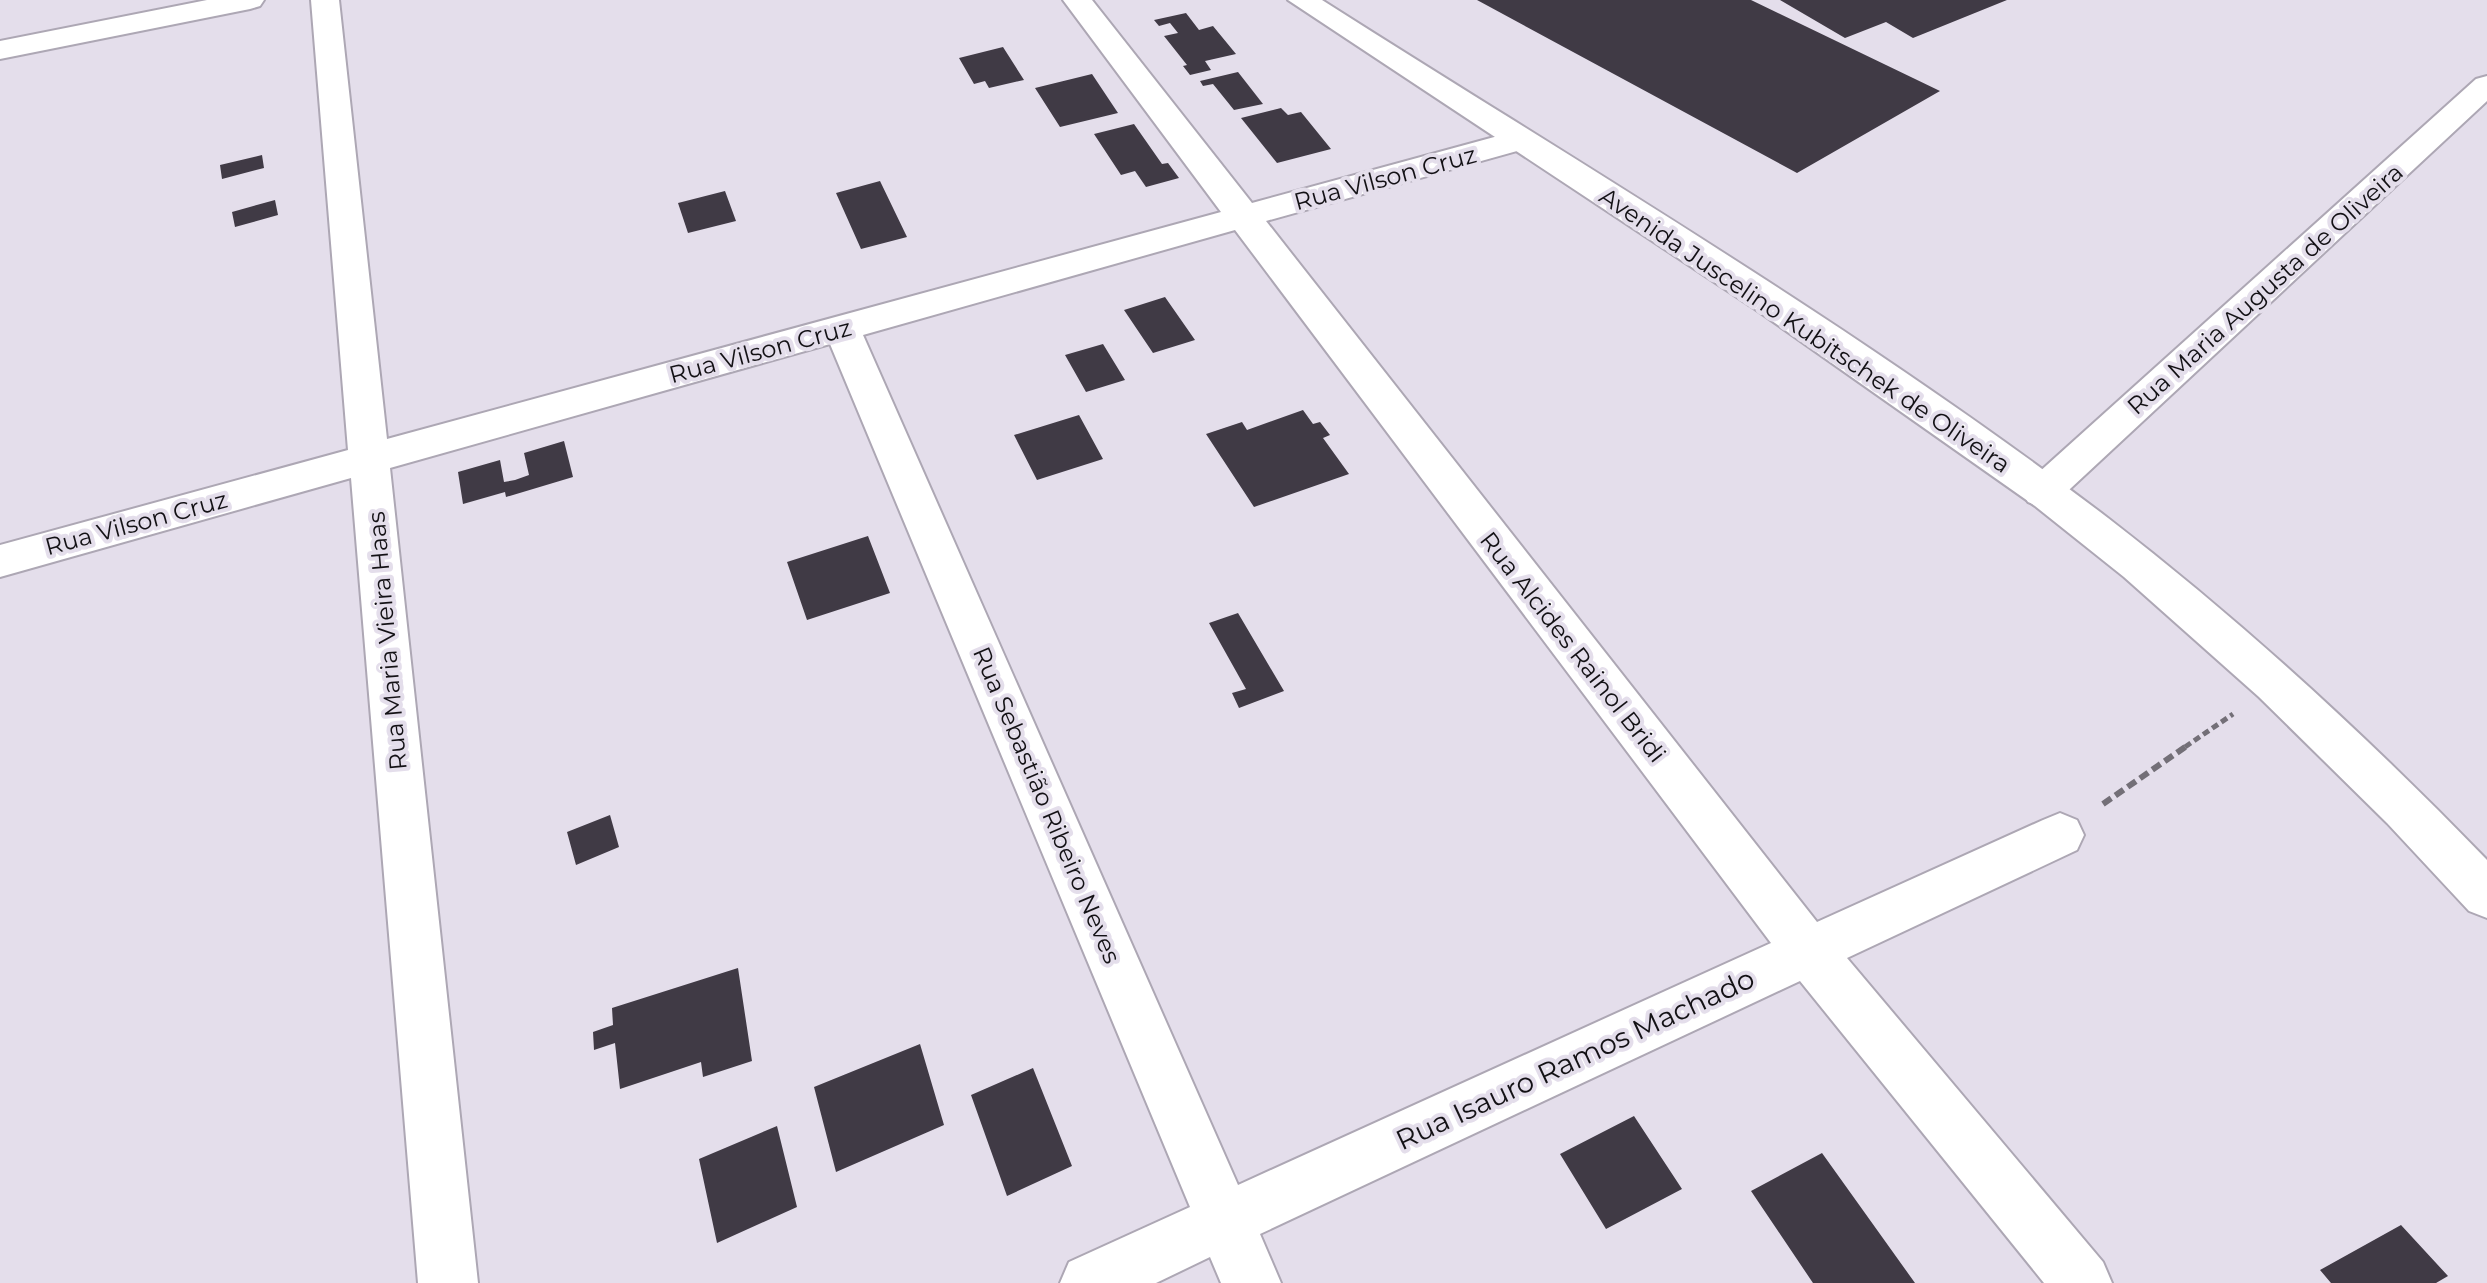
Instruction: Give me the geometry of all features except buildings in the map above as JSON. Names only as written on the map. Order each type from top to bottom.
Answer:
[{"type":"street","points":[[0,50],[250,0]]},
{"type":"street","name":"Rua Maria Vieira Haas","points":[[325,0],[448,1283]]},
{"type":"street","name":"Rua Alcides Rainol Bridi","points":[[1077,0],[1808,951],[2082,1283]]},
{"type":"street","name":"Avenida Juscelino Kubitschek de Oliveira","points":[[1302,0],[1906,393],[2042,492],[2137,564],[2276,683],[2403,804],[2487,895]]},
{"type":"street","name":"Rua Maria Augusta de Oliveira","points":[[2042,492],[2487,85]]},
{"type":"street","name":"Rua Vilson Cruz","points":[[0,561],[1520,140]]},
{"type":"street","name":"Rua Sebastião Ribeiro Neves","points":[[842,328],[1251,1283]]},
{"type":"street","name":"Rua Isauro Ramos Machado","points":[[1090,1283],[2060,835]]},
{"type":"path","points":[[2060,835],[2276,683]]}]
